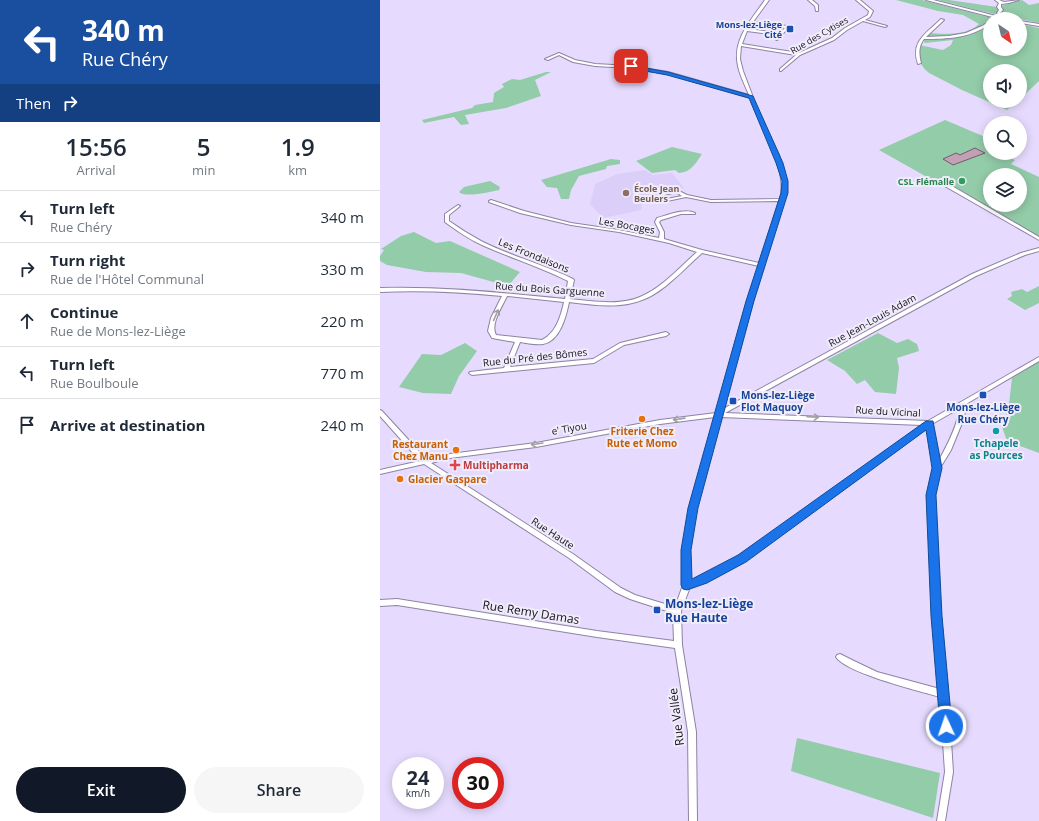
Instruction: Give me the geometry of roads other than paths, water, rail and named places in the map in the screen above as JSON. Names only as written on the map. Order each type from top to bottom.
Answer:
[{"type":"main road","points":[[928,0],[983,13]]},
{"type":"main road","points":[[1027,23],[1039,25]]},
{"type":"street","points":[[677,611],[687,585],[686,550],[693,508],[761,265],[784,193],[785,181],[781,169],[740,69],[739,45],[751,23],[767,0]]},
{"type":"street","points":[[810,0],[817,6],[817,10]]},
{"type":"street","name":"Rue des Cytises","points":[[781,70],[799,54],[833,39],[846,28],[869,16],[871,11],[858,0]]},
{"type":"street","points":[[999,12],[999,1],[1017,0]]},
{"type":"street","points":[[863,20],[884,26]]},
{"type":"street","points":[[920,63],[916,51],[923,38],[942,20]]},
{"type":"street","points":[[751,23],[787,27],[777,39]]},
{"type":"street","points":[[923,38],[972,32],[983,28]]},
{"type":"street","points":[[747,30],[780,34]]},
{"type":"street","points":[[739,45],[799,54]]},
{"type":"street","points":[[547,59],[559,54],[574,61],[591,65],[631,66],[668,73],[751,97]]},
{"type":"street","points":[[938,180],[1039,239]]},
{"type":"street","points":[[686,196],[675,191],[662,194],[659,197],[661,200],[686,196],[711,201],[782,200]]},
{"type":"street","name":"Les Bocages","points":[[491,201],[522,212],[571,224],[619,231],[662,240],[761,265]]},
{"type":"street","name":"Les Frondaisons","points":[[458,206],[448,215],[447,221],[462,232],[484,244],[544,267],[571,280],[567,300],[553,336],[543,342],[494,337],[491,331],[494,318],[505,295]]},
{"type":"street","points":[[662,240],[663,234],[657,223],[658,220],[682,213],[693,213]]},
{"type":"street","name":"Rue Jean-Louis Adam","points":[[718,415],[974,275],[1023,254],[1039,249]]},
{"type":"street","name":"Rue du Bois Garguenne","points":[[380,290],[417,289],[567,300],[589,303],[626,302],[641,298],[656,290],[701,251]]},
{"type":"street","name":"Rue du Pré des Bômes","points":[[472,373],[594,361],[622,344],[666,334]]},
{"type":"street","points":[[506,370],[519,339]]},
{"type":"street","name":"Rue du Vicinal","points":[[718,415],[929,423],[1039,359]]},
{"type":"street","points":[[941,821],[949,772],[937,616],[931,495],[937,468],[948,450],[961,418],[963,404]]},
{"type":"street","name":"Rue Haute","points":[[380,412],[424,461],[571,556],[618,590],[633,597],[677,611]]},
{"type":"street","name":"e' Tiyou","points":[[380,472],[424,461],[536,445],[660,422],[718,415]]},
{"type":"street","points":[[687,585],[703,580],[742,558],[929,423],[937,468]]},
{"type":"street","name":"Rue Remy Damas","points":[[380,603],[397,602],[597,634],[678,645]]},
{"type":"street","name":"Rue Vallée","points":[[677,611],[678,645],[692,732],[693,821]]},
{"type":"street","points":[[840,657],[852,665],[868,671],[944,694]]},
{"type":"place","name":"Mons-lez-Liège Cité","points":[[790,29]]},
{"type":"place","name":"CSL Flémalle","points":[[962,181]]},
{"type":"place","name":"École Jean Beulers","points":[[626,193]]},
{"type":"place","name":"Mons-lez-Liège Rue Chéry","points":[[983,395]]},
{"type":"place","name":"Mons-lez-Liège Flot Maquoy","points":[[733,401]]},
{"type":"place","name":"Friterie Chez Rute et Momo","points":[[642,419]]},
{"type":"place","name":"Tchapele as Pources","points":[[996,431]]},
{"type":"place","name":"Restaurant Chez Manu","points":[[456,450]]},
{"type":"place","name":"Multipharma","points":[[455,465]]},
{"type":"place","name":"Glacier Gaspare","points":[[400,479]]},
{"type":"place","name":"Mons-lez-Liège Rue Haute","points":[[657,610]]}]
